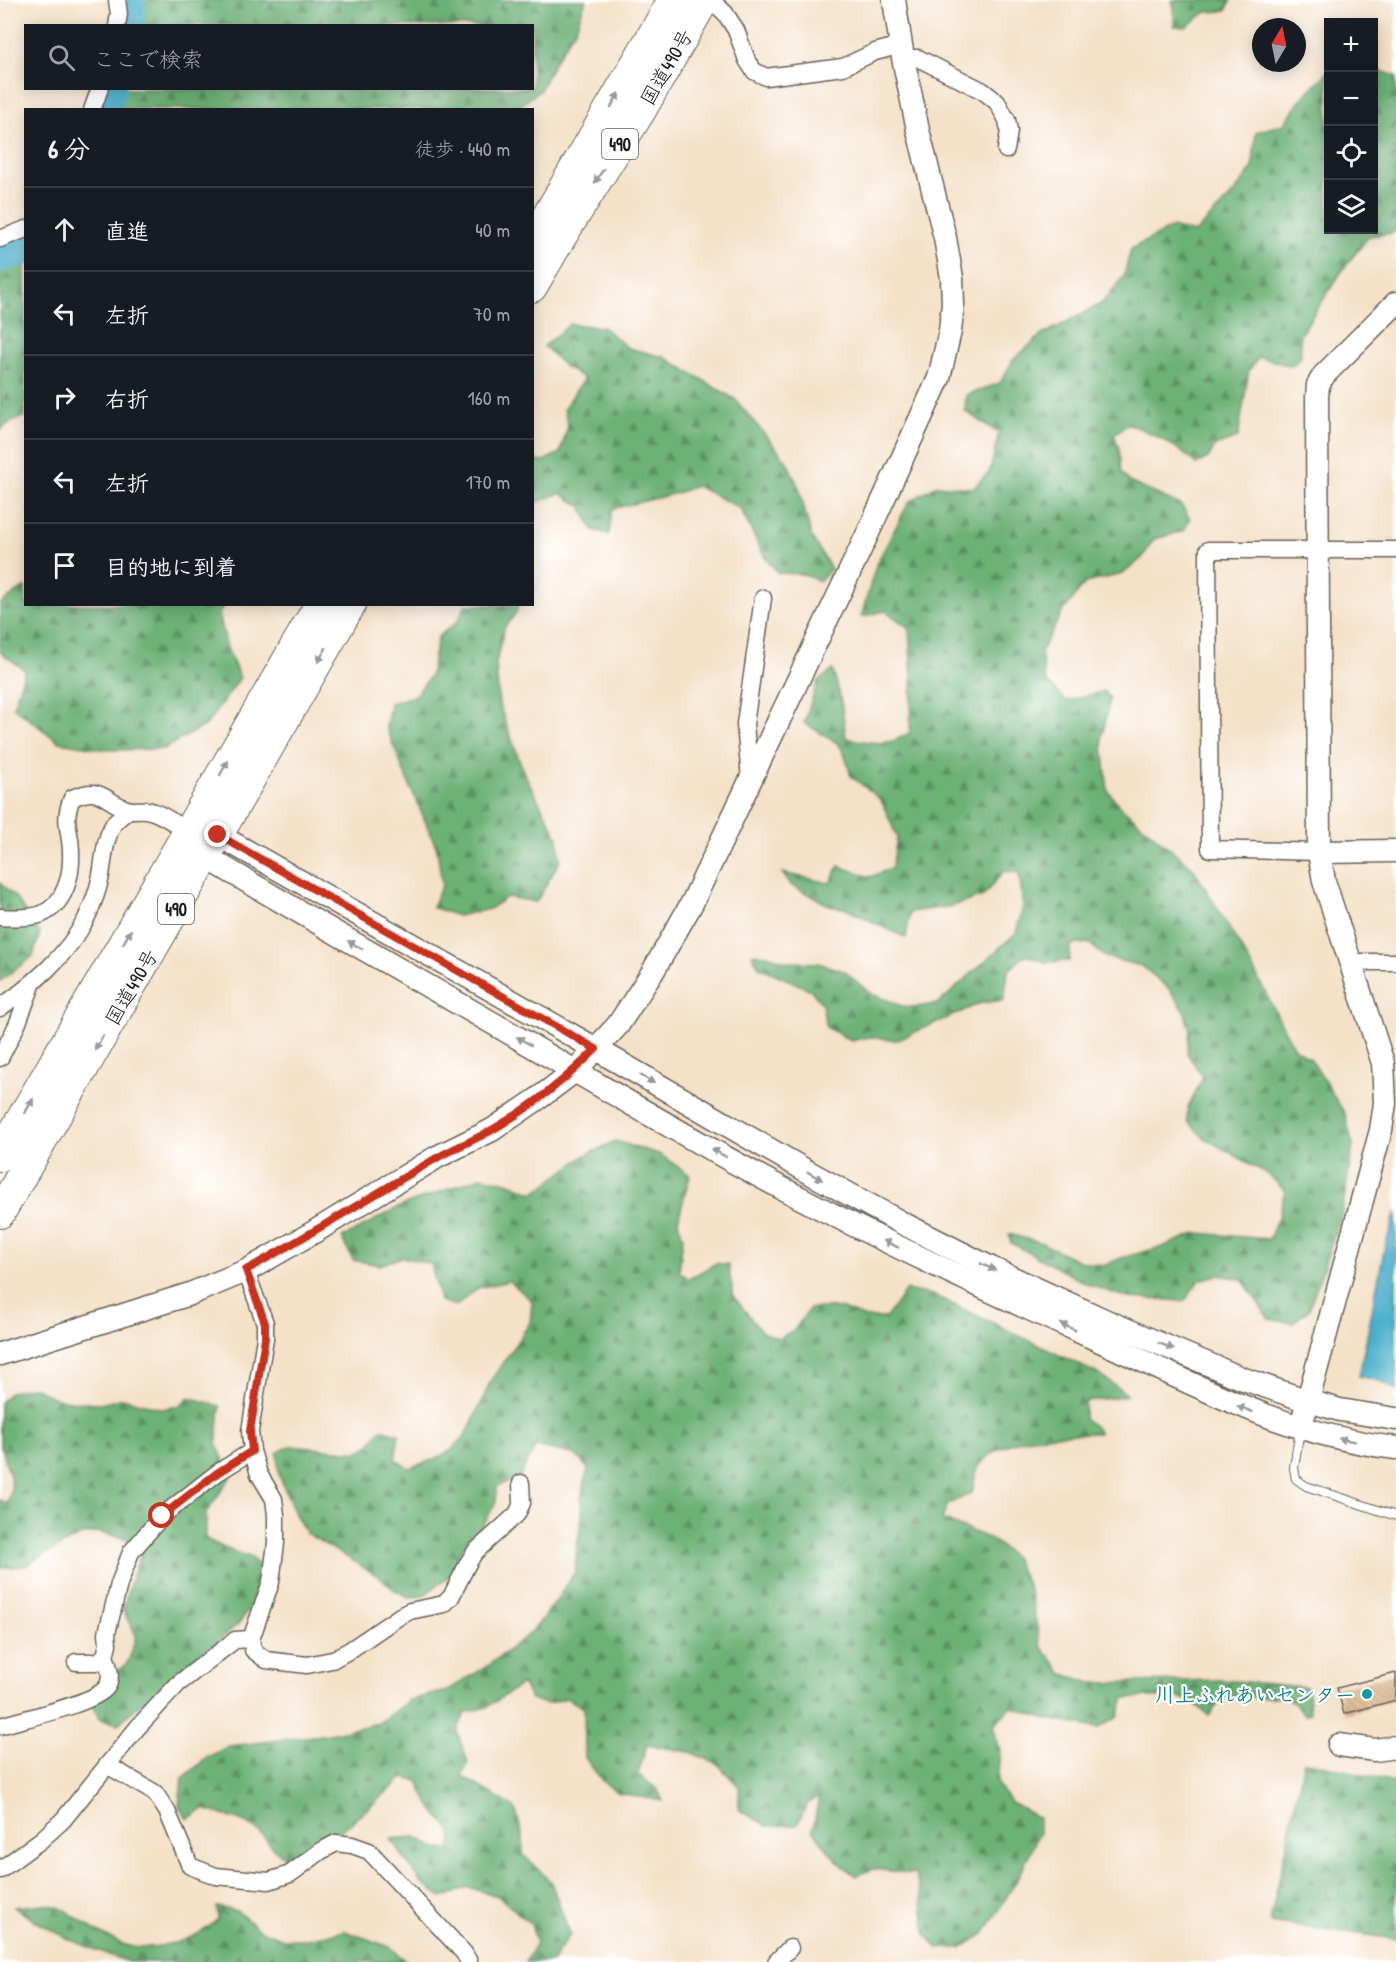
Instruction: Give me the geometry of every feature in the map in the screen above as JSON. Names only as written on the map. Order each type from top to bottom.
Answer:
[{"type":"highway","name":"国道490号","points":[[534,239],[673,0]]},
{"type":"highway","name":"国道490号","points":[[534,284],[640,112],[704,0]]},
{"type":"highway","name":"国道490号","points":[[0,1156],[319,606]]},
{"type":"highway","name":"国道490号","points":[[0,1213],[350,606]]},
{"type":"street","points":[[117,0],[119,14],[117,24]]},
{"type":"street","points":[[711,0],[725,13],[736,30],[747,60],[754,71],[766,76],[843,67],[874,52],[902,51],[982,91],[997,102],[1007,120],[1009,130],[1006,150]]},
{"type":"street","points":[[0,1354],[190,1294],[246,1270],[314,1232],[436,1157],[492,1130],[575,1071],[618,1024],[692,903],[939,378],[950,331],[952,286],[947,248],[902,51],[894,0]]},
{"type":"street","points":[[93,108],[99,90]]},
{"type":"street","points":[[0,239],[24,230]]},
{"type":"street","points":[[1300,1428],[1381,1131],[1389,1063],[1351,962],[1324,881],[1319,852],[1318,385],[1324,375],[1396,303]]},
{"type":"street","points":[[1396,550],[1208,550],[1210,849],[1319,852],[1396,851]]},
{"type":"street","points":[[750,779],[745,724],[763,598]]},
{"type":"street","points":[[0,917],[42,914],[60,899],[69,877],[71,852],[67,810],[72,798],[87,791],[102,794],[129,810],[146,810],[157,813],[575,1071],[791,1193],[953,1274],[1233,1404],[1336,1438],[1396,1448]]},
{"type":"street","points":[[0,1008],[32,985],[57,959],[85,921],[95,898],[113,824],[129,810]]},
{"type":"street","points":[[212,846],[596,1049],[812,1174],[991,1268],[1111,1323],[1241,1378],[1340,1410],[1396,1419]]},
{"type":"street","points":[[1351,962],[1396,962]]},
{"type":"street","points":[[0,1058],[17,1024],[32,985]]},
{"type":"street","points":[[246,1270],[265,1323],[265,1338],[250,1431],[252,1451],[259,1474],[274,1499],[276,1543],[271,1582],[251,1639],[254,1650],[266,1660],[307,1665],[332,1660],[410,1611],[444,1604],[451,1597],[475,1552],[517,1514],[522,1503],[521,1483]]},
{"type":"street","points":[[0,1726],[89,1699],[106,1688],[109,1680],[109,1666],[105,1656],[108,1644],[107,1633],[119,1584],[131,1552],[162,1516],[217,1473],[252,1451]]},
{"type":"street","points":[[0,1870],[41,1840],[63,1820],[107,1765],[178,1684],[235,1640],[251,1639]]},
{"type":"street","points":[[76,1662],[97,1662],[105,1656]]},
{"type":"street","points":[[1339,1745],[1375,1750],[1396,1747]]},
{"type":"street","points":[[107,1765],[155,1793],[167,1810],[190,1866],[216,1876],[269,1881],[290,1874],[336,1843],[352,1845],[369,1851],[464,1953],[469,1962]]},
{"type":"street","points":[[776,1962],[789,1948]]},
{"type":"lane","points":[[1300,1428],[1293,1468],[1296,1479],[1306,1486],[1396,1516]]},
{"type":"green space","points":[[138,0],[586,0],[576,28],[540,90],[517,108],[120,108],[126,90],[534,90],[534,24],[139,24],[141,8]]},
{"type":"green space","points":[[1172,0],[1231,0],[1226,11],[1206,12],[1186,27],[1174,26]]},
{"type":"green space","points":[[1378,70],[1396,76],[1396,229],[1392,233],[1369,236],[1344,268],[1300,335],[1301,357],[1292,366],[1259,357],[1249,370],[1238,438],[1215,446],[1208,458],[1196,464],[1181,451],[1129,424],[1114,434],[1119,449],[1121,472],[1129,482],[1181,505],[1190,519],[1184,531],[1154,539],[1142,558],[1123,574],[1085,583],[1062,613],[1041,651],[1045,680],[1066,701],[1104,691],[1110,698],[1102,738],[1108,791],[1121,807],[1193,868],[1249,961],[1294,1048],[1311,1059],[1345,1114],[1353,1145],[1342,1213],[1309,1309],[1293,1323],[1269,1319],[1242,1279],[1218,1275],[1199,1280],[1185,1301],[1128,1298],[1087,1284],[1011,1243],[1009,1234],[1042,1243],[1079,1261],[1103,1266],[1197,1233],[1269,1239],[1279,1215],[1285,1191],[1269,1175],[1203,1137],[1187,1121],[1188,1107],[1203,1077],[1187,1053],[1190,1030],[1184,1010],[1169,989],[1142,966],[1105,957],[1089,943],[1071,945],[1069,961],[1045,962],[1025,955],[1008,971],[1004,1000],[981,1003],[897,1040],[869,1037],[851,1041],[826,1027],[822,1004],[811,990],[759,967],[752,954],[767,955],[788,962],[818,963],[844,971],[870,993],[902,1006],[917,1007],[939,1003],[1016,933],[1023,906],[1019,873],[1004,871],[983,896],[953,906],[910,912],[906,938],[844,908],[833,907],[792,886],[782,873],[830,883],[839,866],[870,877],[892,868],[897,837],[881,800],[851,776],[839,744],[804,723],[818,681],[833,670],[842,706],[846,738],[879,743],[894,740],[910,732],[912,681],[909,628],[885,611],[861,617],[876,565],[909,502],[937,485],[973,488],[990,471],[999,433],[965,411],[966,395],[1000,383],[1013,360],[1040,336],[1102,303],[1124,276],[1131,249],[1172,227],[1195,233],[1233,194],[1252,169],[1256,132],[1284,124],[1301,99],[1324,76],[1324,234],[1378,234]]},
{"type":"green space","points":[[24,262],[24,416],[6,425],[0,431],[0,270]]},
{"type":"green space","points":[[570,324],[603,327],[628,348],[664,357],[735,399],[786,460],[799,488],[811,536],[831,569],[820,581],[802,574],[778,573],[764,556],[740,508],[696,486],[612,509],[609,534],[593,530],[581,506],[560,493],[534,504],[534,459],[541,462],[560,453],[568,426],[564,409],[584,378],[565,367],[544,346]]},
{"type":"green space","points":[[24,588],[24,606],[223,606],[219,613],[227,648],[240,678],[207,724],[164,749],[108,750],[59,742],[13,707],[25,670],[0,652],[0,604]]},
{"type":"green space","points":[[465,606],[518,606],[516,613],[504,628],[496,663],[499,704],[524,773],[558,837],[560,861],[536,902],[507,897],[489,909],[458,916],[432,907],[442,885],[437,849],[386,727],[390,703],[416,695],[430,676],[438,637],[458,621]]},
{"type":"green space","points":[[0,883],[15,897],[40,933],[33,956],[0,981]]},
{"type":"green space","points":[[615,1141],[659,1154],[690,1175],[678,1221],[683,1238],[679,1271],[689,1279],[716,1263],[728,1265],[734,1297],[762,1332],[779,1338],[794,1330],[810,1308],[840,1308],[866,1318],[886,1318],[906,1290],[933,1295],[995,1324],[1100,1375],[1128,1395],[1085,1402],[1084,1419],[1099,1433],[1051,1435],[1018,1441],[990,1455],[979,1466],[972,1493],[948,1504],[942,1519],[992,1540],[1014,1557],[1029,1589],[1041,1646],[1063,1674],[1092,1683],[1221,1680],[1307,1687],[1310,1713],[1305,1715],[1294,1702],[1283,1697],[1223,1697],[1209,1716],[1193,1702],[1176,1696],[1125,1698],[1117,1718],[1098,1728],[1047,1719],[1012,1707],[993,1725],[1000,1751],[997,1784],[1010,1802],[1039,1818],[1039,1833],[1020,1875],[984,1934],[961,1948],[937,1948],[926,1934],[921,1894],[915,1874],[873,1869],[856,1876],[837,1860],[813,1829],[819,1797],[808,1803],[797,1825],[767,1826],[739,1810],[739,1787],[718,1764],[690,1752],[647,1745],[638,1774],[657,1789],[663,1801],[619,1793],[603,1782],[585,1758],[584,1708],[567,1698],[546,1704],[531,1699],[522,1684],[487,1707],[465,1713],[457,1731],[468,1763],[462,1776],[515,1808],[523,1838],[523,1855],[551,1882],[570,1935],[553,1962],[526,1962],[536,1942],[531,1924],[498,1896],[468,1887],[443,1898],[421,1883],[391,1839],[415,1837],[437,1849],[450,1849],[453,1833],[429,1805],[418,1781],[403,1778],[351,1823],[311,1852],[287,1859],[274,1849],[257,1830],[239,1820],[204,1809],[187,1819],[179,1806],[182,1779],[208,1757],[229,1746],[330,1734],[379,1723],[409,1700],[447,1691],[486,1667],[532,1632],[575,1572],[582,1516],[581,1498],[588,1469],[576,1455],[536,1446],[519,1478],[497,1486],[496,1502],[484,1524],[461,1550],[452,1574],[423,1596],[409,1597],[306,1533],[295,1514],[279,1475],[277,1453],[290,1446],[358,1452],[369,1445],[381,1429],[399,1434],[395,1460],[409,1468],[452,1450],[468,1431],[491,1380],[530,1323],[532,1301],[509,1281],[478,1288],[456,1306],[440,1301],[431,1264],[402,1257],[380,1265],[353,1260],[342,1238],[399,1207],[481,1177],[507,1182],[534,1193],[584,1156]]},
{"type":"green space","points":[[34,1387],[56,1399],[77,1402],[105,1403],[123,1398],[162,1409],[179,1406],[189,1397],[220,1406],[217,1443],[230,1478],[206,1513],[206,1539],[252,1558],[262,1570],[253,1604],[239,1623],[215,1644],[193,1658],[118,1724],[99,1719],[93,1706],[98,1681],[126,1664],[131,1653],[136,1635],[123,1611],[142,1550],[133,1540],[96,1532],[79,1536],[24,1566],[0,1568],[0,1500],[7,1503],[11,1480],[0,1442],[0,1403],[10,1392]]},
{"type":"green space","points":[[1304,1761],[1396,1782],[1396,1939],[1270,1922]]},
{"type":"green space","points":[[44,1904],[65,1910],[107,1937],[131,1946],[155,1947],[189,1938],[218,1919],[217,1907],[237,1911],[258,1929],[283,1939],[307,1939],[345,1931],[390,1947],[407,1962],[128,1962],[73,1941],[14,1907]]},
{"type":"water","points":[[1396,1212],[1396,1390],[1383,1382],[1359,1376],[1384,1250]]},
{"type":"building","name":"川上ふれあいセンター","points":[[1396,1673],[1396,1700],[1344,1714],[1337,1688]]},
{"type":"waterway","points":[[128,24],[130,0]]},
{"type":"waterway","points":[[104,108],[110,90]]},
{"type":"waterway","points":[[0,256],[24,250]]},
{"type":"place","name":"川上ふれあいセンター","points":[[1367,1694]]},
{"type":"route","points":[[162,1516],[217,1473],[252,1451],[250,1431],[265,1338],[265,1323],[246,1270],[372,1198],[436,1157],[492,1130],[575,1071],[596,1049],[218,835]]}]
